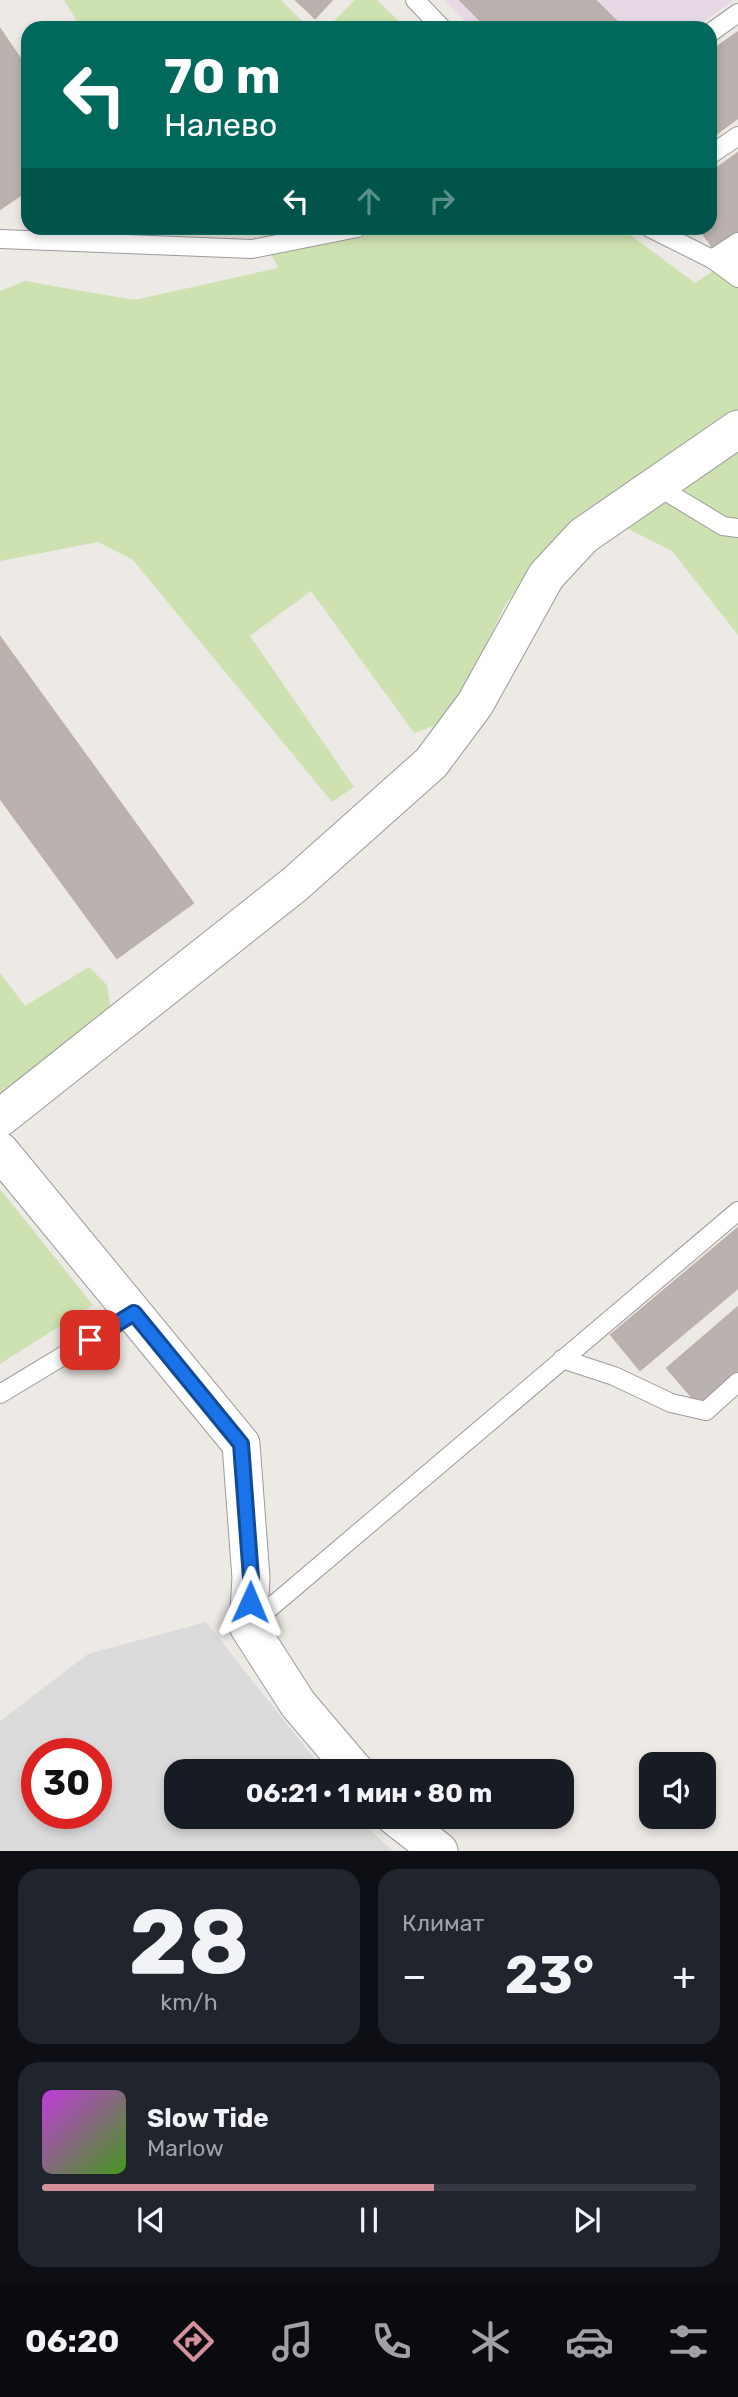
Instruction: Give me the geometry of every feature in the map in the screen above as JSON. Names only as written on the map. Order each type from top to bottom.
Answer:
[{"type":"street","points":[[0,1118],[294,885],[431,763],[475,704],[546,576],[583,536],[738,429]]},
{"type":"street","points":[[0,1152],[241,1444],[251,1578],[248,1626],[298,1704],[345,1759]]},
{"type":"street","points":[[411,1829],[439,1851]]},
{"type":"lane","points":[[415,0],[435,21]]},
{"type":"lane","points":[[717,28],[738,13]]},
{"type":"lane","points":[[717,150],[738,136]]},
{"type":"lane","points":[[0,239],[3,237],[252,249],[322,235]]},
{"type":"lane","points":[[664,235],[712,259],[738,278]]},
{"type":"lane","points":[[712,259],[738,242]]},
{"type":"lane","points":[[712,259],[738,260]]},
{"type":"lane","points":[[657,486],[733,524]]},
{"type":"lane","points":[[248,1626],[738,1211]]},
{"type":"lane","points":[[0,1394],[134,1313]]},
{"type":"lane","points":[[562,1359],[614,1376],[671,1403],[706,1411],[738,1382]]},
{"type":"shaded area","points":[[444,0],[734,0],[705,21],[466,21]]},
{"type":"shaded area","points":[[206,1622],[314,1759],[164,1759],[164,1829],[370,1829],[393,1851],[0,1851],[0,1721],[88,1654]]},
{"type":"green space","points":[[64,0],[281,0],[302,21],[77,21]]},
{"type":"green space","points":[[355,0],[377,0],[399,21],[334,21]]},
{"type":"green space","points":[[262,235],[630,235],[695,283],[738,255],[738,635],[672,551],[617,523],[561,533],[505,605],[452,719],[414,733],[311,591],[250,636],[354,787],[332,802],[133,560],[98,542],[0,561],[0,291],[25,281],[134,300],[278,268]]},
{"type":"green space","points":[[89,967],[107,985],[111,1011],[0,1092],[0,973],[25,1006]]},
{"type":"green space","points":[[0,1189],[93,1305],[0,1364]]},
{"type":"building","points":[[296,0],[332,0],[315,18]]},
{"type":"building","points":[[460,0],[595,0],[616,21],[481,21]]},
{"type":"building","points":[[0,29],[21,60],[21,195],[0,209]]},
{"type":"building","points":[[738,32],[738,118],[717,133],[717,47]]},
{"type":"building","points":[[738,153],[738,232],[714,249],[704,235],[717,235],[717,168]]},
{"type":"building","points":[[0,637],[193,903],[117,958],[0,798]]},
{"type":"building","points":[[738,1228],[738,1288],[640,1370],[611,1335]]},
{"type":"building","points":[[738,1307],[738,1370],[698,1404],[667,1368]]},
{"type":"route","points":[[90,1340],[134,1313],[241,1444],[251,1578],[250,1602]]}]
